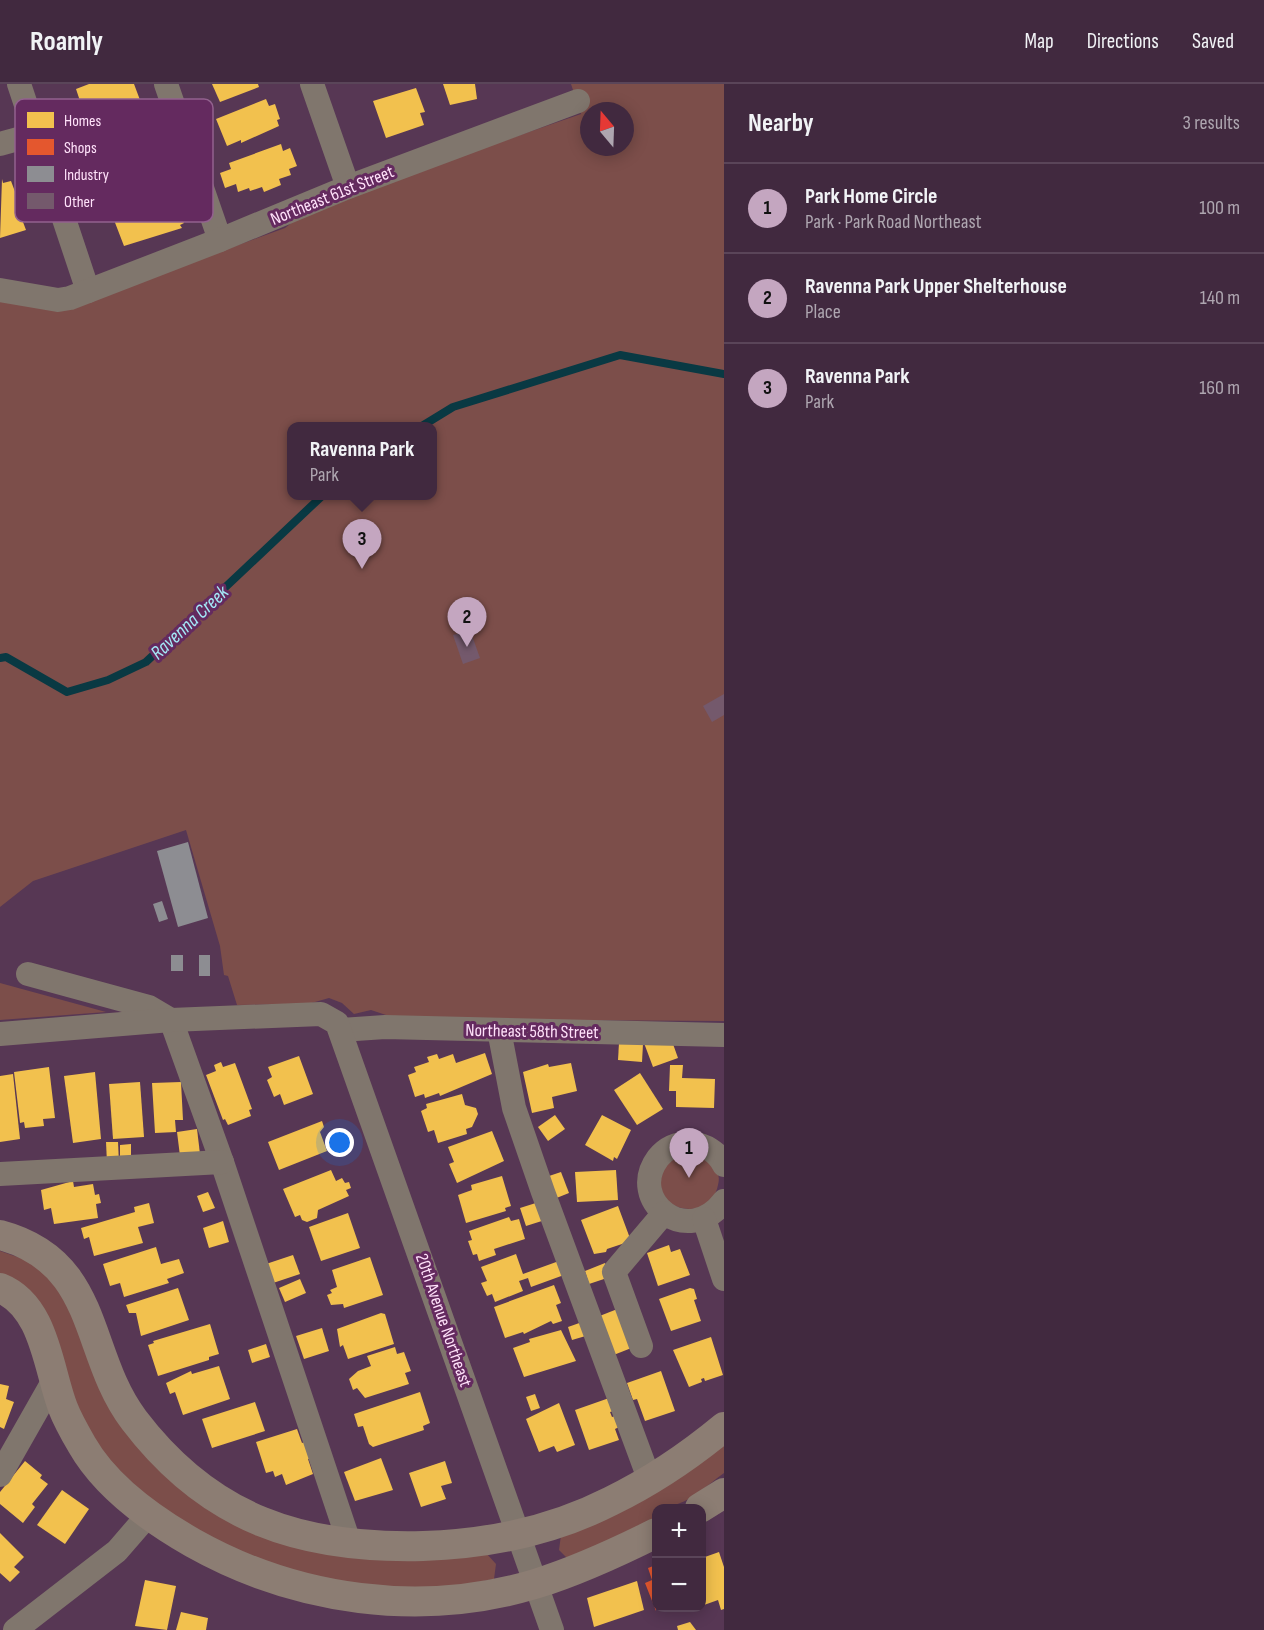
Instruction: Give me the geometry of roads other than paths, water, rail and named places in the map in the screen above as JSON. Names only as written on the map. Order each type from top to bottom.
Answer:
[{"type":"main road","points":[[0,1235],[16,1239],[43,1254],[66,1275],[83,1301],[113,1386],[144,1432],[182,1473],[211,1496],[261,1522],[314,1539],[350,1545],[392,1547],[477,1544],[519,1534],[562,1522],[650,1481],[724,1427]]},
{"type":"main road","points":[[0,1288],[22,1304],[36,1323],[64,1410],[94,1463],[111,1483],[149,1514],[217,1556],[260,1575],[350,1598],[396,1601],[442,1600],[502,1592],[536,1584],[652,1535]]},
{"type":"main road","points":[[706,1505],[724,1493]]},
{"type":"street","points":[[19,84],[24,99]]},
{"type":"street","points":[[166,84],[171,99]]},
{"type":"street","points":[[312,84],[348,187]]},
{"type":"street","name":"Northeast 61st Street","points":[[0,290],[58,300],[88,291],[348,187],[578,101]]},
{"type":"street","points":[[0,144],[15,140]]},
{"type":"street","points":[[213,220],[220,240]]},
{"type":"street","points":[[65,222],[88,291]]},
{"type":"street","points":[[28,974],[149,1007],[171,1020],[222,1162],[350,1545]]},
{"type":"street","name":"Northeast 58th Street","points":[[0,1034],[171,1020],[724,1035]]},
{"type":"street","name":"20th Avenue Northeast","points":[[334,1023],[552,1630]]},
{"type":"street","points":[[500,1030],[518,1118],[650,1481]]},
{"type":"street","points":[[724,1166],[712,1151],[700,1144],[674,1146],[662,1153],[654,1164],[650,1177],[650,1191],[655,1203],[664,1213],[683,1222],[704,1219],[716,1212],[724,1201]]},
{"type":"street","points":[[0,1174],[222,1162]]},
{"type":"street","points":[[641,1346],[614,1272],[664,1213]]},
{"type":"street","points":[[704,1219],[724,1279]]},
{"type":"street","points":[[0,1475],[54,1380]]},
{"type":"street","points":[[15,1630],[117,1551],[149,1514]]},
{"type":"waterway","name":"Ravenna Creek","points":[[429,422],[453,407],[620,355],[724,374]]},
{"type":"waterway","name":"Ravenna Creek","points":[[0,658],[6,657],[67,692],[108,680],[146,662],[318,500]]},
{"type":"place","name":"Ravenna Park","points":[[362,569]]},
{"type":"place","name":"Ravenna Park Upper Shelterhouse","points":[[467,647]]},
{"type":"place","name":"Park Home Circle","points":[[689,1178]]}]
